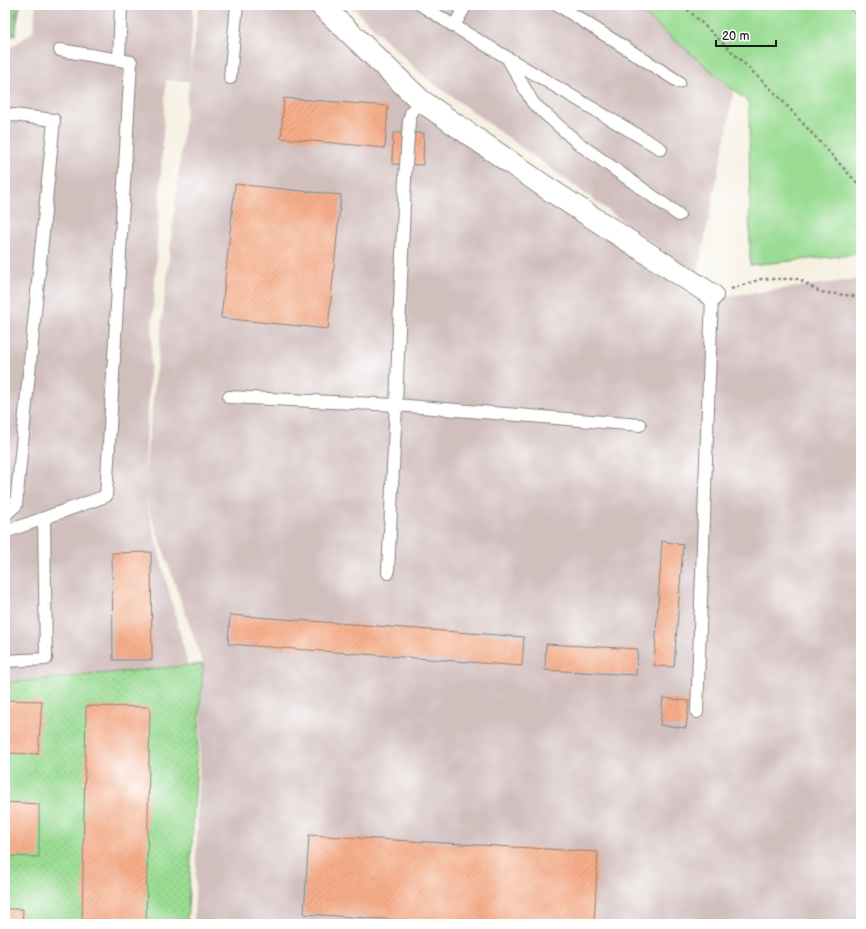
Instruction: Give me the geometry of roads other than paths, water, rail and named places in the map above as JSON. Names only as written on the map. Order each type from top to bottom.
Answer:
[{"type":"street","points":[[321,5],[420,100],[547,188],[712,295]]},
{"type":"lane","points":[[119,60],[121,5]]},
{"type":"lane","points":[[230,78],[237,5]]},
{"type":"lane","points":[[421,5],[661,149]]},
{"type":"lane","points":[[454,26],[466,5]]},
{"type":"lane","points":[[558,5],[679,82]]},
{"type":"lane","points":[[856,5],[861,11]]},
{"type":"lane","points":[[5,532],[106,496],[131,62],[60,50]]},
{"type":"lane","points":[[508,58],[533,103],[578,143],[680,215]]},
{"type":"lane","points":[[388,573],[405,178],[409,122],[411,113],[420,100]]},
{"type":"lane","points":[[5,114],[54,120],[16,505],[5,515]]},
{"type":"lane","points":[[697,712],[712,295]]},
{"type":"lane","points":[[229,397],[396,405],[640,425]]},
{"type":"lane","points":[[5,661],[46,659],[44,518]]}]
